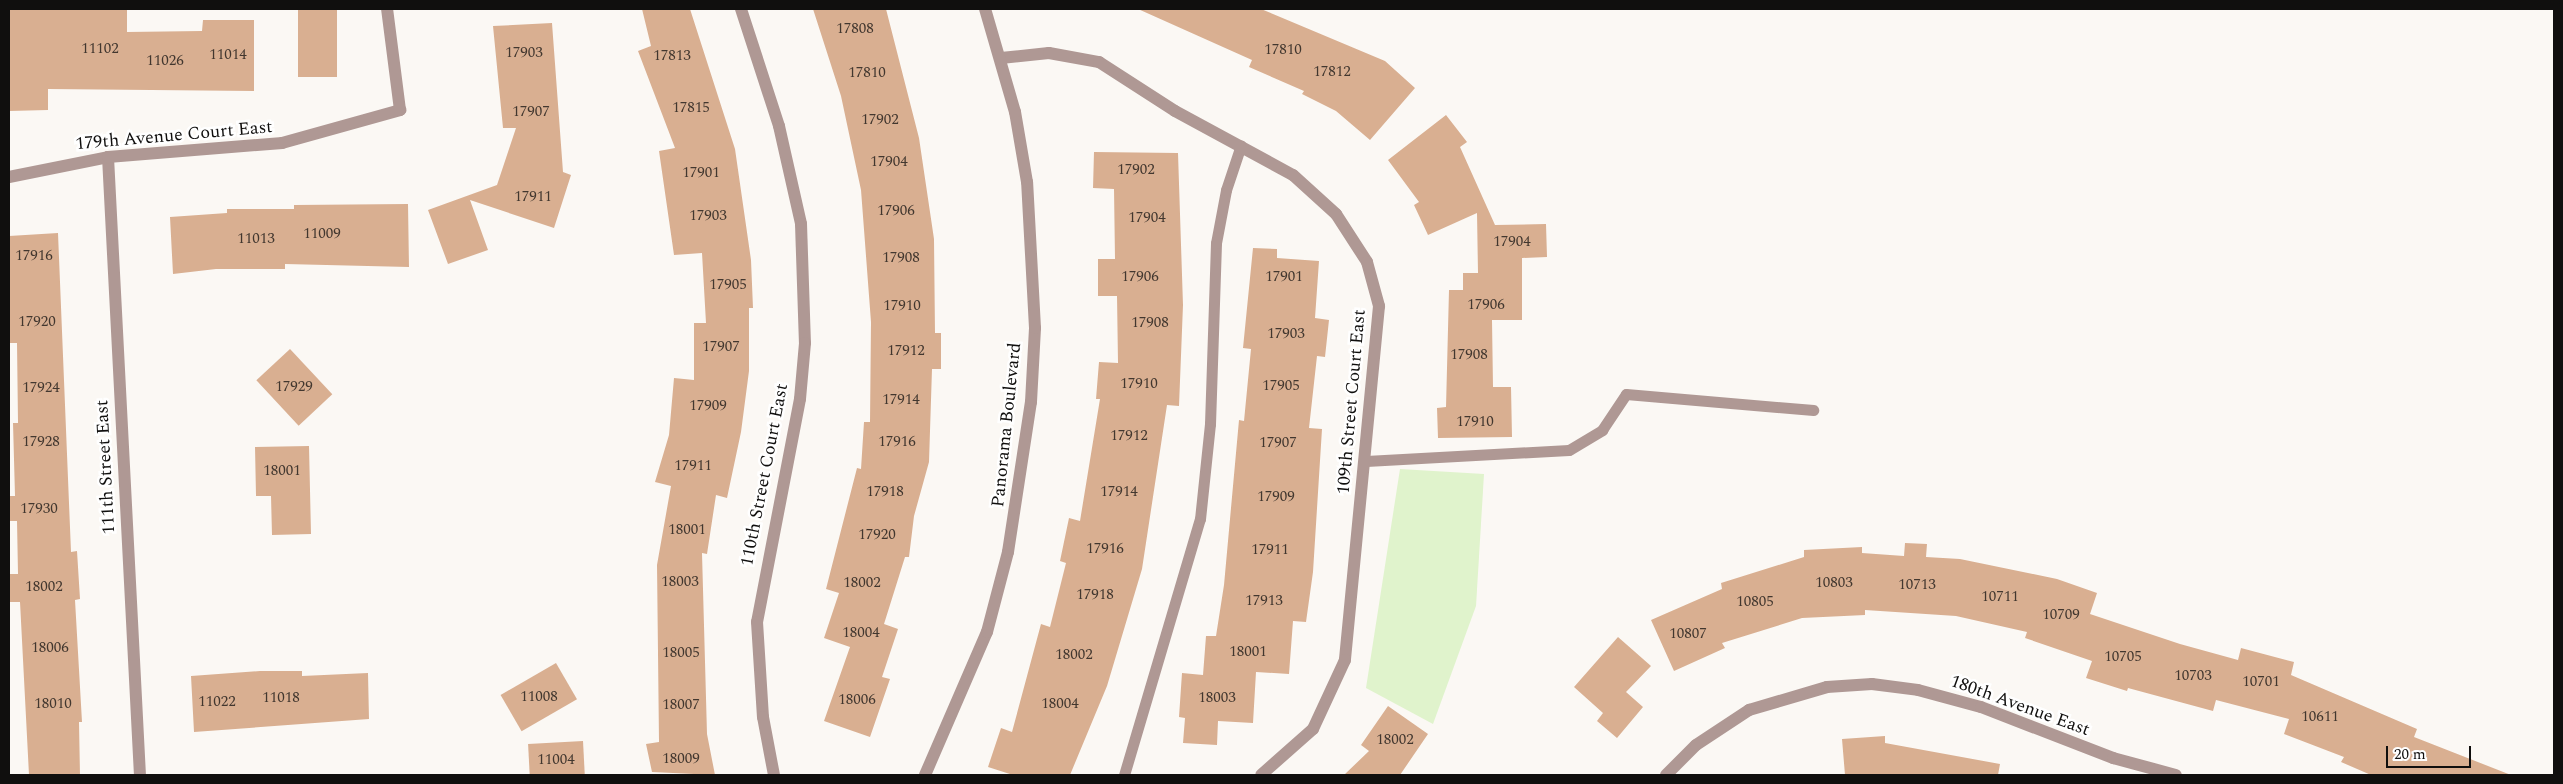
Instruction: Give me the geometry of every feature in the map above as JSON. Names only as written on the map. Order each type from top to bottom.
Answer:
[{"type":"street","name":"179th Avenue Court East","points":[[9,177],[108,157],[282,143],[400,110],[387,9]]},
{"type":"street","name":"110th Street Court East","points":[[741,9],[779,126],[801,224],[805,343],[800,399],[757,622],[763,717],[774,775]]},
{"type":"street","name":"Panorama Boulevard","points":[[925,775],[987,632],[1008,552],[1031,402],[1035,328],[1027,182],[1001,58],[985,9]]},
{"type":"street","name":"109th Street Court East","points":[[1001,58],[1049,53],[1099,62],[1175,112],[1241,146],[1319,196],[1367,262],[1379,306],[1366,461],[1345,660],[1313,729],[1261,775]]},
{"type":"street","name":"111th Street East","points":[[108,157],[140,775]]},
{"type":"street","name":"180th Avenue East","points":[[1666,775],[1696,745],[1749,710],[1827,687],[1872,684],[1918,690],[1981,707],[2113,758],[2176,775]]},
{"type":"lane","points":[[1124,775],[1200,519],[1210,424],[1216,243],[1226,190],[1241,146]]},
{"type":"lane","points":[[1366,461],[1569,450],[1602,430],[1626,394],[1813,410]]},
{"type":"green space","points":[[1400,469],[1484,474],[1476,606],[1433,724],[1366,688]]},
{"type":"building","points":[[9,9],[127,9],[127,32],[202,31],[203,20],[254,20],[254,91],[48,89],[48,110],[9,111]]},
{"type":"building","points":[[298,9],[337,9],[337,77],[298,77]]},
{"type":"building","points":[[642,9],[690,9],[735,149],[751,260],[753,308],[749,308],[749,371],[741,432],[727,498],[716,495],[707,554],[702,553],[707,734],[715,775],[652,772],[646,744],[659,742],[657,565],[671,486],[655,482],[669,435],[674,378],[694,380],[694,323],[706,323],[702,253],[674,255],[659,151],[675,148],[638,51],[651,46]]},
{"type":"building","points":[[813,9],[886,9],[919,138],[934,239],[935,333],[941,333],[941,369],[932,369],[929,462],[914,516],[909,557],[905,557],[884,624],[898,629],[882,677],[890,679],[870,737],[824,721],[850,647],[824,638],[839,593],[826,589],[857,468],[861,469],[864,422],[870,422],[871,322],[861,190],[841,96]]},
{"type":"building","points":[[1138,9],[1261,9],[1385,61],[1415,88],[1370,140],[1336,111],[1302,94],[1304,91],[1249,67],[1252,60]]},
{"type":"building","points":[[552,23],[563,172],[571,175],[554,228],[470,200],[488,250],[448,264],[428,210],[497,185],[516,128],[503,128],[493,26]]},
{"type":"building","points":[[1446,115],[1467,142],[1460,147],[1495,225],[1546,224],[1547,257],[1522,258],[1522,320],[1492,320],[1493,387],[1511,387],[1512,437],[1438,438],[1437,408],[1446,407],[1449,290],[1463,290],[1463,273],[1478,273],[1477,213],[1428,235],[1414,205],[1419,202],[1388,160]]},
{"type":"building","points":[[1094,152],[1178,153],[1183,305],[1179,406],[1167,405],[1142,569],[1107,686],[1070,775],[1013,775],[988,767],[1001,728],[1012,732],[1041,624],[1050,627],[1066,563],[1060,561],[1069,518],[1080,521],[1100,399],[1096,399],[1099,362],[1118,363],[1117,296],[1098,296],[1098,259],[1115,259],[1114,189],[1093,188]]},
{"type":"building","points":[[408,204],[409,267],[285,264],[285,269],[216,269],[173,274],[170,217],[227,213],[227,209],[294,209],[294,205]]},
{"type":"building","points":[[58,233],[71,552],[77,551],[80,599],[75,600],[82,722],[79,722],[80,775],[29,775],[20,602],[9,602],[9,574],[18,574],[17,521],[9,521],[9,496],[15,496],[13,423],[18,423],[17,343],[10,343],[9,236]]},
{"type":"building","points":[[1253,248],[1277,249],[1277,258],[1319,261],[1315,318],[1329,320],[1325,357],[1317,356],[1309,428],[1322,429],[1313,572],[1306,622],[1293,621],[1289,674],[1256,672],[1253,723],[1218,721],[1217,745],[1183,743],[1185,718],[1179,717],[1182,673],[1203,675],[1206,636],[1216,636],[1224,585],[1239,420],[1244,421],[1251,349],[1243,348]]},
{"type":"building","points":[[290,349],[332,394],[299,426],[256,380]]},
{"type":"building","points":[[309,446],[311,534],[272,535],[271,496],[256,496],[255,447]]},
{"type":"building","points":[[1905,543],[1927,544],[1926,557],[1960,559],[2057,579],[2097,593],[2090,614],[2180,644],[2238,660],[2241,648],[2294,662],[2291,675],[2417,729],[2414,737],[2511,775],[2371,775],[2341,762],[2344,757],[2284,734],[2289,719],[2216,700],[2213,711],[2128,688],[2127,691],[2086,678],[2092,661],[2025,638],[2027,632],[1956,616],[1865,610],[1865,615],[1802,618],[1722,643],[1725,648],[1674,671],[1651,620],[1722,589],[1721,583],[1804,557],[1804,550],[1862,547],[1862,553],[1904,556]]},
{"type":"building","points":[[1618,637],[1651,666],[1626,692],[1643,707],[1617,738],[1597,721],[1603,713],[1574,687]]},
{"type":"building","points":[[556,663],[577,699],[522,731],[501,695]]},
{"type":"building","points":[[260,671],[302,671],[302,676],[368,673],[369,719],[194,732],[191,676]]},
{"type":"building","points":[[1388,706],[1428,734],[1400,775],[1344,775],[1369,751],[1361,745]]},
{"type":"building","points":[[1885,736],[1885,743],[2000,764],[1998,775],[1845,775],[1842,739]]},
{"type":"building","points":[[583,741],[585,775],[530,775],[528,744]]}]
